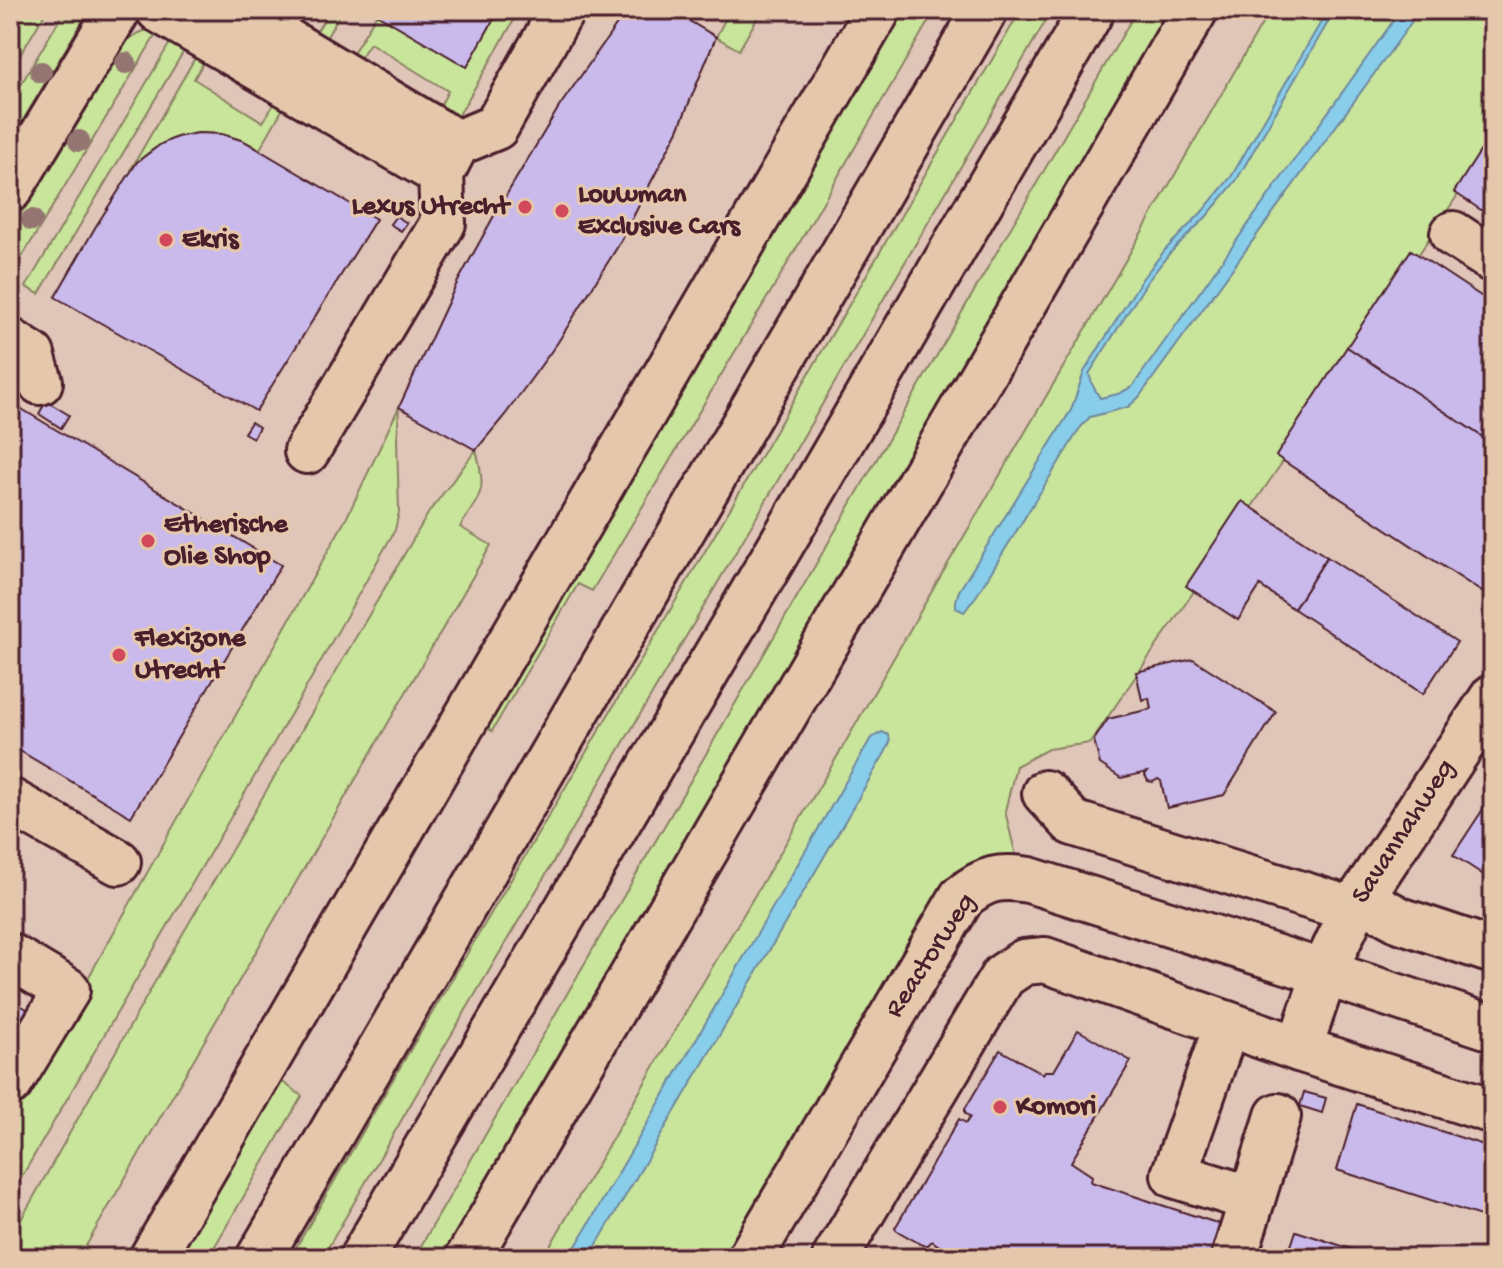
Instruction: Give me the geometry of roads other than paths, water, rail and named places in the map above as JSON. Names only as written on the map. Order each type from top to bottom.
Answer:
[{"type":"main road","points":[[10,189],[118,10]]},
{"type":"main road","points":[[159,10],[317,80],[449,159]]},
{"type":"main road","points":[[235,10],[317,80]]},
{"type":"main road","points":[[449,159],[496,127],[562,10]]},
{"type":"main road","points":[[152,1258],[878,10]]},
{"type":"main road","points":[[259,1258],[985,10]]},
{"type":"main road","points":[[362,1258],[1092,10]]},
{"type":"main road","points":[[468,1258],[1195,10]]},
{"type":"main road","points":[[307,451],[443,223],[449,159]]},
{"type":"main road","points":[[1453,234],[1493,260]]},
{"type":"main road","points":[[10,341],[32,355],[40,382]]},
{"type":"main road","name":"Savannahweg","points":[[1325,973],[1356,904],[1493,697]]},
{"type":"main road","points":[[1045,793],[1073,823],[1356,904],[1493,951]]},
{"type":"main road","points":[[10,801],[118,862]]},
{"type":"main road","name":"Reactorweg","points":[[750,1258],[962,897],[991,879],[1011,877],[1029,880],[1493,1028]]},
{"type":"main road","points":[[10,956],[67,990],[10,1083]]},
{"type":"main road","points":[[835,1258],[1003,976],[1024,962],[1045,960],[1299,1049],[1493,1111]]},
{"type":"main road","points":[[1299,1049],[1325,973]]},
{"type":"main road","points":[[1227,1024],[1174,1175],[1252,1199]]},
{"type":"main road","points":[[1234,1258],[1278,1116]]},
{"type":"water","points":[[1328,10],[1335,10],[1236,181],[1147,282],[1089,374],[1100,398],[1132,387],[1401,10],[1419,10],[1139,397],[1128,407],[1090,417],[1080,428],[977,595],[964,612],[956,608],[959,591],[1071,410],[1084,372],[1142,279],[1231,177]]},
{"type":"water","points":[[882,732],[889,735],[886,751],[589,1258],[569,1258],[871,738]]},
{"type":"place","name":"Lexus Utrecht","points":[[525,207]]},
{"type":"place","name":"Louwman Exclusive Cars","points":[[562,211]]},
{"type":"place","name":"Ekris","points":[[166,240]]},
{"type":"place","name":"Etherische Olie Shop","points":[[148,541]]},
{"type":"place","name":"Flexizone Utrecht","points":[[119,655]]},
{"type":"place","name":"Komori","points":[[1000,1107]]}]
